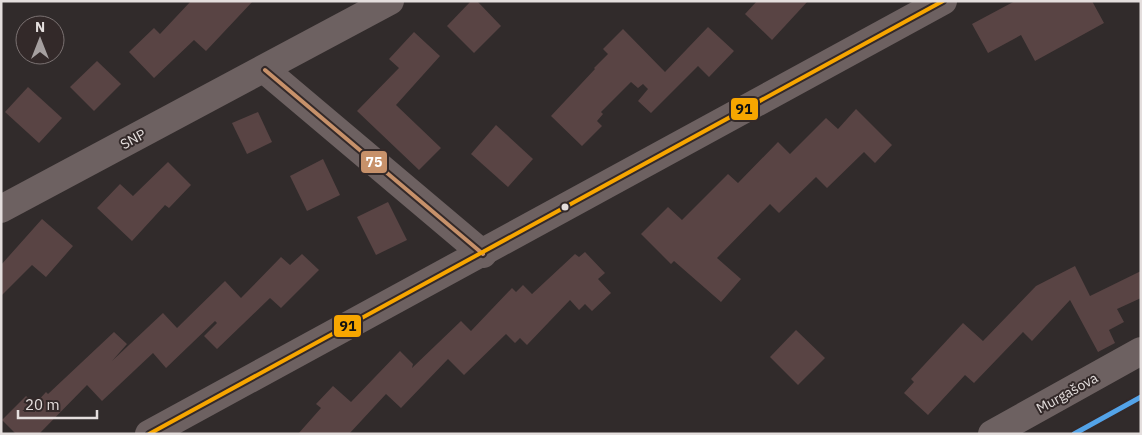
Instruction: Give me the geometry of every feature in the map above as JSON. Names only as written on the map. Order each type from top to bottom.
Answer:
[{"type":"street","name":"SNP","points":[[1,208],[265,70],[390,1]]},
{"type":"street","points":[[149,434],[483,254],[943,1]]},
{"type":"street","points":[[265,70],[483,254]]},
{"type":"street","name":"Murgašova","points":[[992,434],[1141,351]]},
{"type":"building","points":[[191,1],[253,1],[206,51],[194,40],[154,78],[129,52],[154,28],[160,34]]},
{"type":"building","points":[[471,1],[477,1],[501,26],[474,53],[447,26]]},
{"type":"building","points":[[757,1],[808,1],[772,40],[745,14]]},
{"type":"building","points":[[1015,1],[1092,1],[1104,23],[1035,61],[1021,35],[988,53],[972,24]]},
{"type":"building","points":[[708,27],[734,51],[709,77],[698,66],[651,113],[638,101],[648,89],[643,84],[638,88],[631,82],[601,112],[603,114],[597,121],[602,126],[582,146],[551,116],[608,54],[603,49],[623,29],[665,72]]},
{"type":"building","points":[[414,32],[440,56],[396,105],[441,148],[419,170],[357,111],[399,68],[389,59]]},
{"type":"building","points":[[97,61],[121,84],[94,111],[70,87]]},
{"type":"building","points":[[28,87],[62,118],[39,143],[5,112]]},
{"type":"building","points":[[856,109],[892,145],[875,163],[864,152],[827,188],[816,177],[779,213],[770,204],[717,258],[741,279],[721,302],[674,261],[671,264],[641,234],[668,207],[682,220],[728,174],[738,183],[778,142],[790,154],[826,118],[838,129]]},
{"type":"building","points":[[258,112],[272,142],[247,154],[232,123]]},
{"type":"building","points":[[496,125],[533,159],[508,187],[471,154]]},
{"type":"building","points":[[323,159],[340,195],[307,211],[290,176]]},
{"type":"building","points":[[168,162],[191,185],[169,208],[165,205],[132,241],[97,208],[120,184],[133,196]]},
{"type":"building","points":[[388,202],[407,240],[376,255],[357,217]]},
{"type":"building","points":[[42,219],[73,246],[46,277],[32,265],[1,296],[1,265]]},
{"type":"building","points":[[585,252],[605,273],[598,279],[611,293],[592,311],[585,304],[579,310],[570,300],[527,345],[520,338],[515,343],[506,334],[464,375],[448,359],[401,408],[386,394],[349,434],[298,434],[321,408],[316,404],[333,386],[351,402],[400,351],[413,364],[412,368],[461,321],[471,331],[512,288],[516,292],[523,285],[532,294],[575,254],[579,257]]},
{"type":"building","points":[[302,254],[319,270],[281,308],[270,298],[217,349],[204,336],[217,323],[215,321],[166,368],[153,353],[102,401],[87,385],[39,434],[16,434],[2,420],[26,396],[35,404],[46,392],[48,394],[114,332],[127,344],[112,361],[163,313],[177,328],[225,281],[241,298],[281,257],[290,265]]},
{"type":"building","points":[[1075,266],[1090,296],[1141,271],[1141,298],[1117,309],[1124,322],[1109,330],[1115,343],[1098,352],[1070,300],[1032,341],[1023,332],[974,383],[965,375],[928,415],[904,393],[914,382],[911,379],[963,323],[983,341],[1036,286]]},
{"type":"building","points":[[796,330],[825,358],[798,385],[770,357]]},
{"type":"transit line","name":"91","points":[[149,434],[943,1]]},
{"type":"transit line","name":"75","points":[[265,70],[483,254]]},
{"type":"transit line","points":[[1074,434],[1141,397]]}]
